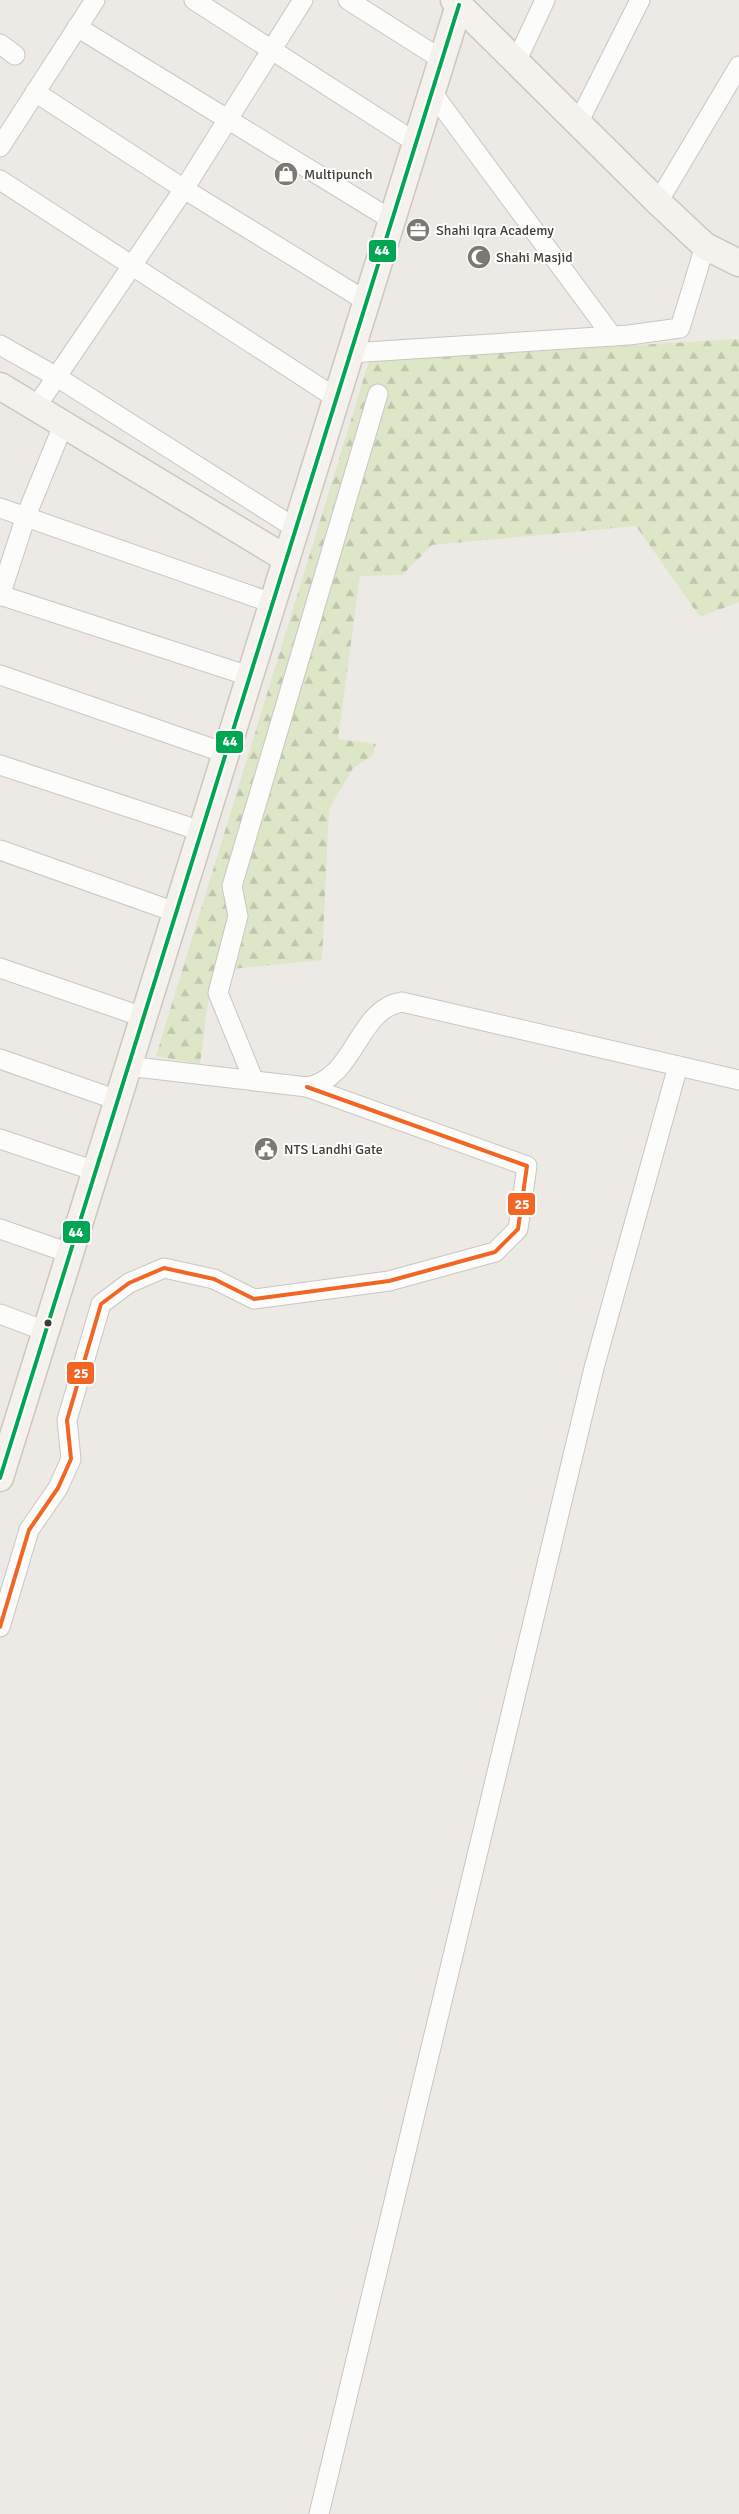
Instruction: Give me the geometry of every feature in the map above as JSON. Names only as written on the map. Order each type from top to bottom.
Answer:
[{"type":"street","points":[[194,0],[415,142]]},
{"type":"street","points":[[36,407],[184,189],[273,50],[302,0]]},
{"type":"street","points":[[348,0],[441,59]]},
{"type":"street","points":[[516,62],[545,0]]},
{"type":"street","points":[[578,123],[640,0]]},
{"type":"street","points":[[0,1478],[9,1414],[45,1331],[392,220],[441,59],[455,1]]},
{"type":"street","points":[[455,1],[705,246],[739,263]]},
{"type":"street","points":[[0,147],[77,27],[87,3]]},
{"type":"street","points":[[77,27],[229,118],[392,220]]},
{"type":"street","points":[[658,202],[739,66]]},
{"type":"street","points":[[431,91],[612,336]]},
{"type":"street","points":[[35,92],[184,189],[366,301]]},
{"type":"street","points":[[0,180],[336,398]]},
{"type":"street","points":[[350,353],[612,336],[680,328],[705,246]]},
{"type":"street","points":[[0,345],[57,377],[295,528]]},
{"type":"street","points":[[0,386],[285,558]]},
{"type":"street","points":[[254,1081],[218,993],[238,916],[232,886],[378,394]]},
{"type":"street","points":[[64,423],[26,516],[0,595],[249,676]]},
{"type":"street","points":[[0,508],[272,603]]},
{"type":"street","points":[[0,674],[225,753]]},
{"type":"street","points":[[0,766],[200,831]]},
{"type":"street","points":[[0,850],[175,912]]},
{"type":"street","points":[[0,968],[143,1017]]},
{"type":"street","points":[[307,1088],[317,1086],[335,1075],[383,1008],[402,1002],[739,1080]]},
{"type":"street","points":[[0,1059],[117,1100]]},
{"type":"street","points":[[0,1626],[29,1530],[58,1488],[71,1459],[67,1420],[101,1304],[129,1283],[164,1268],[214,1279],[254,1299],[389,1281],[495,1252],[518,1229],[527,1166],[307,1088],[127,1066]]},
{"type":"street","points":[[319,2514],[594,1368],[678,1066]]},
{"type":"street","points":[[0,1139],[94,1171]]},
{"type":"street","points":[[0,1229],[69,1253]]},
{"type":"street","points":[[0,1314],[45,1331]]},
{"type":"green space","points":[[739,339],[739,602],[700,617],[636,526],[432,545],[402,575],[360,576],[338,739],[376,744],[372,756],[353,768],[329,809],[322,960],[212,971],[200,1064],[156,1056],[369,361]]},
{"type":"transit line","name":"44","points":[[0,1478],[459,5]]},
{"type":"transit line","name":"25","points":[[0,1627],[29,1530],[58,1488],[71,1459],[67,1420],[101,1304],[129,1283],[164,1268],[214,1279],[254,1299],[389,1281],[495,1252],[518,1229],[527,1166],[307,1087]]},
{"type":"place","name":"Multipunch","points":[[286,174]]},
{"type":"place","name":"Shahi Iqra Academy","points":[[418,230]]},
{"type":"place","name":"Shahi Masjid","points":[[479,257]]},
{"type":"place","name":"NTS Landhi Gate","points":[[266,1149]]}]
